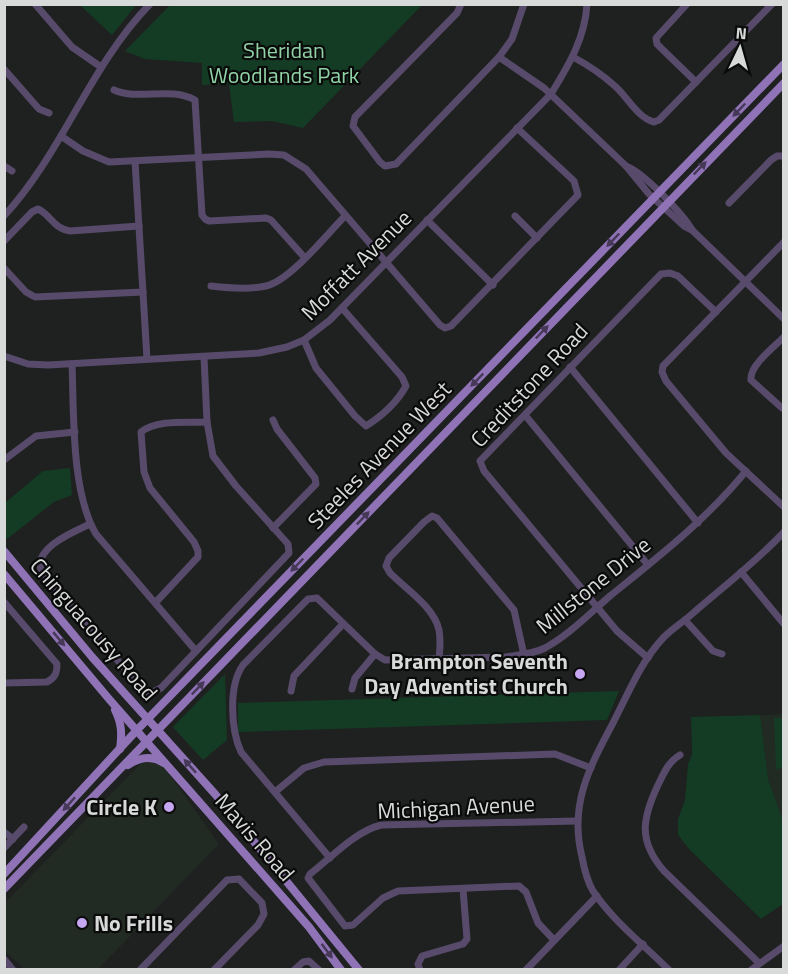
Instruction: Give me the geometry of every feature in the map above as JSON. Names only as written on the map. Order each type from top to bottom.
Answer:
[{"type":"main road","points":[[775,92],[774,84],[782,66]]},
{"type":"main road","name":"Steeles Avenue West","points":[[4,890],[782,66]]},
{"type":"main road","name":"Steeles Avenue West","points":[[4,874],[137,730],[659,198],[783,83]]},
{"type":"main road","name":"Chinguacousy Road","points":[[4,551],[92,657],[157,730]]},
{"type":"main road","name":"Chinguacousy Road","points":[[4,574],[137,730]]},
{"type":"main road","points":[[109,699],[120,720],[122,733],[120,749]]},
{"type":"main road","name":"Mavis Road","points":[[137,730],[309,927],[341,969]]},
{"type":"main road","name":"Mavis Road","points":[[157,730],[215,794],[359,969]]},
{"type":"main road","points":[[118,771],[137,759],[144,758],[157,759],[169,766]]},
{"type":"main road","points":[[309,927],[318,920]]},
{"type":"street","points":[[35,4],[72,47],[101,67]]},
{"type":"street","points":[[4,216],[30,187],[117,42],[150,4]]},
{"type":"street","points":[[460,4],[457,13],[355,117],[353,126],[380,162],[390,166],[396,164],[499,57],[512,39],[524,4]]},
{"type":"street","name":"Moffatt Avenue","points":[[4,356],[28,364],[204,357],[259,353],[287,347],[304,340],[342,308],[551,94],[581,39],[587,4]]},
{"type":"street","points":[[687,4],[656,38],[657,44],[696,82]]},
{"type":"street","points":[[573,57],[590,66],[615,86],[640,113],[654,122],[659,120],[772,4]]},
{"type":"street","points":[[499,57],[551,94],[626,166],[634,169],[684,226],[692,230],[783,319]]},
{"type":"street","points":[[4,69],[39,108],[49,113]]},
{"type":"street","points":[[114,90],[125,95],[175,94],[195,100],[202,215],[209,222],[266,218],[271,220],[304,258]]},
{"type":"street","points":[[61,136],[96,158],[109,162],[284,155],[306,169],[445,328],[451,326],[493,285],[578,195],[574,181],[518,128]]},
{"type":"street","points":[[729,203],[771,159],[783,156]]},
{"type":"street","points":[[135,161],[147,359]]},
{"type":"street","points":[[4,166],[12,171]]},
{"type":"street","points":[[4,241],[32,212],[38,209],[62,230],[139,226]]},
{"type":"street","points":[[211,286],[266,287],[279,282],[345,216]]},
{"type":"street","points":[[515,216],[537,238]]},
{"type":"street","points":[[427,219],[493,285]]},
{"type":"street","points":[[783,242],[663,366],[662,372],[666,381],[715,441],[783,507]]},
{"type":"street","points":[[4,268],[26,292],[35,297],[142,292]]},
{"type":"street","name":"Creditstone Road","points":[[648,658],[627,642],[596,608],[480,466],[480,461],[661,274],[670,273],[678,276],[716,312]]},
{"type":"street","points":[[304,340],[316,368],[355,416],[366,426],[375,420],[406,386],[402,377],[342,308]]},
{"type":"street","points":[[782,408],[751,380],[750,376],[753,369],[783,337]]},
{"type":"street","points":[[90,524],[71,533],[42,555],[39,566],[148,694],[160,688],[290,553],[288,544],[213,456],[207,422],[204,357]]},
{"type":"street","points":[[72,364],[81,495],[90,524],[96,534],[196,651]]},
{"type":"street","points":[[570,368],[698,523]]},
{"type":"street","points":[[525,415],[648,565]]},
{"type":"street","points":[[273,420],[277,429],[315,478],[316,484],[273,528]]},
{"type":"street","points":[[156,602],[198,557],[198,551],[194,542],[150,488],[144,472],[141,432],[146,428],[162,425],[207,422]]},
{"type":"street","points":[[4,460],[36,436],[75,432]]},
{"type":"street","name":"Millstone Drive","points":[[375,654],[385,660],[439,659],[505,657],[543,649],[555,642],[698,523],[746,471]]},
{"type":"street","points":[[439,659],[439,631],[436,620],[429,610],[390,573],[386,566],[389,558],[419,526],[432,516],[437,518],[514,610],[524,654]]},
{"type":"street","points":[[669,969],[592,889],[585,870],[577,821],[579,800],[599,748],[648,658],[662,639],[741,572],[783,532]]},
{"type":"street","points":[[741,572],[783,624]]},
{"type":"street","points":[[330,858],[241,752],[236,741],[234,689],[237,675],[243,665],[308,599],[317,598],[375,654],[355,678],[352,690]]},
{"type":"street","points":[[4,602],[57,664],[52,679],[47,682],[4,683]]},
{"type":"street","points":[[685,620],[713,651],[722,654]]},
{"type":"street","points":[[291,691],[294,676],[343,624]]},
{"type":"street","points":[[275,792],[304,768],[324,762],[555,754],[591,768]]},
{"type":"street","points":[[680,755],[668,765],[649,804],[645,827],[648,847],[664,871],[759,963]]},
{"type":"street","name":"Michigan Avenue","points":[[554,940],[535,918],[523,888],[519,886],[398,891],[384,898],[352,925],[345,926],[308,878],[358,836],[381,825],[577,821]]},
{"type":"street","points":[[4,848],[24,827]]},
{"type":"street","points":[[4,832],[13,839]]},
{"type":"street","points":[[140,969],[227,880],[239,879],[262,903],[264,914],[258,925],[214,969]]},
{"type":"street","points":[[420,969],[418,964],[422,956],[463,944],[467,939],[463,889]]},
{"type":"street","points":[[526,969],[597,896]]},
{"type":"street","points":[[618,969],[643,944]]},
{"type":"street","points":[[751,969],[783,946]]},
{"type":"street","points":[[4,958],[13,969]]},
{"type":"street","points":[[294,969],[303,962],[309,961],[319,969]]},
{"type":"shaded area","points":[[783,714],[783,821],[768,779],[760,715]]},
{"type":"shaded area","points":[[148,756],[158,758],[219,844],[98,969],[24,969],[5,951],[4,904]]},
{"type":"green space","points":[[80,5],[136,5],[112,35]]},
{"type":"green space","name":"Sheridan Woodlands Park","points":[[170,5],[422,5],[303,128],[272,121],[234,122],[229,84],[202,85],[202,63],[145,59],[125,51]]},
{"type":"green space","points":[[70,468],[72,495],[54,502],[7,539],[5,536],[5,503],[43,471]]},
{"type":"green space","points":[[225,674],[227,740],[203,760],[173,727]]},
{"type":"green space","points":[[619,691],[607,720],[238,732],[238,703]]},
{"type":"green space","points":[[760,715],[768,779],[783,821],[783,904],[761,919],[689,849],[678,835],[678,819],[685,800],[688,764],[692,755],[691,717]]},
{"type":"green space","points":[[774,718],[783,718],[783,768],[776,769]]},
{"type":"place","name":"Brampton Seventh Day Adventist Church","points":[[580,674]]},
{"type":"place","name":"Circle K","points":[[169,807]]},
{"type":"place","name":"No Frills","points":[[82,923]]}]
